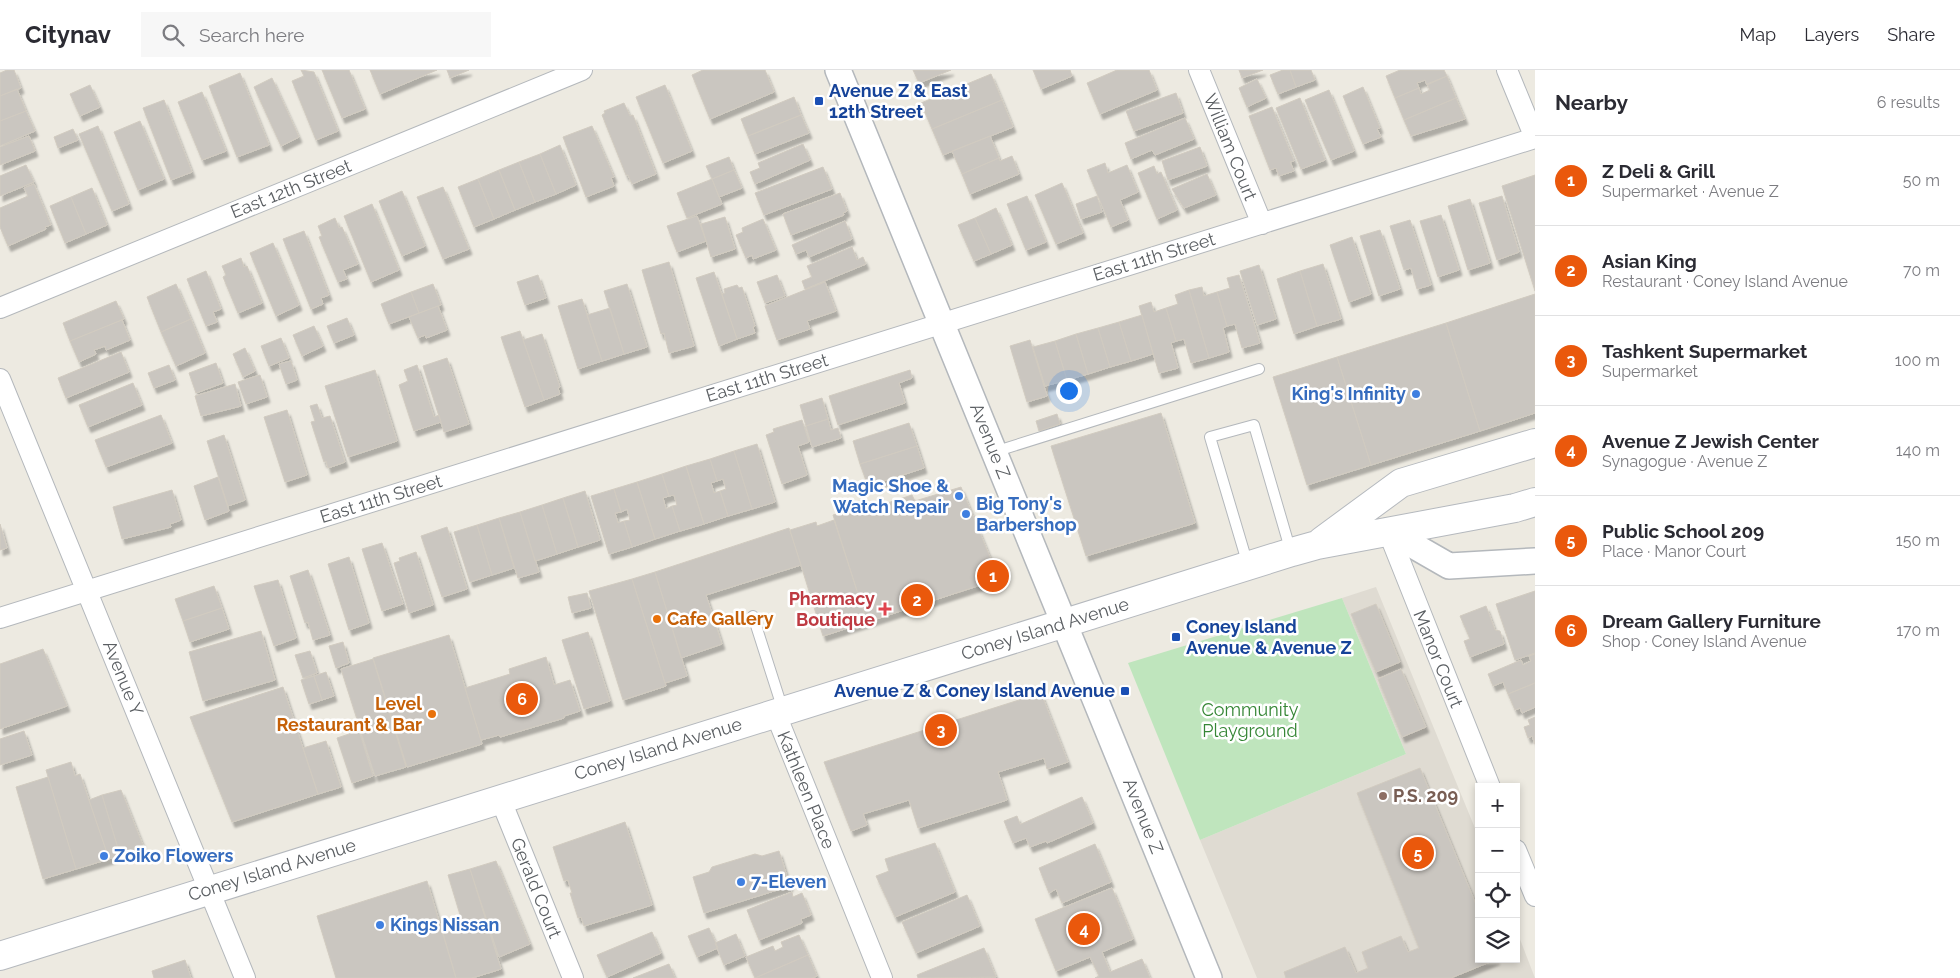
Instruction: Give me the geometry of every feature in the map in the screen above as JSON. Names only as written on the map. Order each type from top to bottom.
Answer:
[{"type":"main road","name":"Coney Island Avenue","points":[[1304,549],[1401,483],[1535,442]]},
{"type":"main road","name":"Coney Island Avenue","points":[[0,956],[500,798],[1304,549],[1388,531],[1515,508],[1535,502]]},
{"type":"street","name":"East 12th Street","points":[[0,308],[582,70]]},
{"type":"street","name":"Avenue Z","points":[[838,70],[1209,978]]},
{"type":"street","name":"William Court","points":[[1199,70],[1262,224]]},
{"type":"street","points":[[1507,70],[1535,138]]},
{"type":"street","name":"East 11th Street","points":[[0,618],[1535,138]]},
{"type":"street","name":"Avenue Y","points":[[0,379],[245,978]]},
{"type":"street","points":[[1388,531],[1449,566],[1535,561]]},
{"type":"street","name":"Manor Court","points":[[1388,531],[1488,783]]},
{"type":"street","name":"Kathleen Place","points":[[779,711],[882,978]]},
{"type":"street","name":"Gerald Court","points":[[500,798],[573,978]]},
{"type":"street","points":[[1520,860],[1535,896]]},
{"type":"lane","points":[[994,452],[1259,369]]},
{"type":"lane","points":[[1248,566],[1210,437],[1254,424],[1304,549]]},
{"type":"lane","points":[[753,616],[779,711]]},
{"type":"shaded area","name":"P.S. 209","points":[[1376,587],[1475,828],[1475,963],[1520,963],[1520,939],[1535,978],[1257,978],[1200,840],[1406,754],[1342,598]]},
{"type":"green space","name":"Community Playground","points":[[1342,598],[1406,754],[1200,840],[1128,663]]},
{"type":"building","points":[[14,70],[21,88],[0,96],[0,73]]},
{"type":"building","points":[[301,70],[314,72],[338,131],[316,140],[292,81],[304,76]]},
{"type":"building","points":[[322,70],[349,70],[365,109],[342,118]]},
{"type":"building","points":[[370,70],[437,70],[380,94]]},
{"type":"building","points":[[447,70],[469,70],[450,78]]},
{"type":"building","points":[[703,70],[765,70],[774,92],[710,119],[692,75]]},
{"type":"building","points":[[913,70],[951,70],[919,83]]},
{"type":"building","points":[[1033,70],[1070,70],[1072,76],[1041,89]]},
{"type":"building","points":[[1117,70],[1149,70],[1157,90],[1100,114],[1087,83]]},
{"type":"building","points":[[1239,70],[1263,70],[1242,78]]},
{"type":"building","points":[[1283,70],[1290,70],[1296,87],[1278,94],[1270,75]]},
{"type":"building","points":[[1290,70],[1311,70],[1315,80],[1296,87]]},
{"type":"building","points":[[1400,70],[1444,70],[1447,76],[1427,85],[1425,80],[1417,83],[1419,88],[1395,98],[1386,76]]},
{"type":"building","points":[[240,73],[269,145],[237,157],[209,86]]},
{"type":"building","points":[[991,74],[1002,100],[932,129],[921,103]]},
{"type":"building","points":[[1447,76],[1456,98],[1404,120],[1395,98],[1419,88],[1421,94],[1430,90],[1427,84]]},
{"type":"building","points":[[272,78],[299,137],[281,146],[254,87]]},
{"type":"building","points":[[1257,79],[1266,98],[1247,107],[1239,88]]},
{"type":"building","points":[[90,85],[100,107],[80,116],[70,94]]},
{"type":"building","points":[[665,85],[692,151],[663,163],[636,97]]},
{"type":"building","points":[[1363,87],[1380,128],[1377,129],[1381,137],[1363,144],[1343,96]]},
{"type":"building","points":[[17,89],[26,111],[0,121],[0,96]]},
{"type":"building","points":[[1329,90],[1354,151],[1331,160],[1305,100]]},
{"type":"building","points":[[202,92],[226,151],[202,160],[178,102]]},
{"type":"building","points":[[1176,93],[1183,113],[1134,131],[1126,111]]},
{"type":"building","points":[[794,97],[801,115],[748,136],[741,119]]},
{"type":"building","points":[[1300,98],[1325,160],[1301,169],[1276,108]]},
{"type":"building","points":[[1456,98],[1465,119],[1411,136],[1404,120]]},
{"type":"building","points":[[164,100],[192,172],[171,180],[143,108]]},
{"type":"building","points":[[1002,100],[1013,127],[943,155],[932,129]]},
{"type":"building","points":[[624,103],[630,116],[633,115],[656,174],[632,184],[628,175],[626,175],[602,115],[605,113],[604,111]]},
{"type":"building","points":[[1272,107],[1294,161],[1290,162],[1294,171],[1279,176],[1276,168],[1270,170],[1249,116]]},
{"type":"building","points":[[26,111],[35,131],[0,146],[0,121]]},
{"type":"building","points":[[801,115],[809,133],[755,154],[748,136]]},
{"type":"building","points":[[1185,118],[1194,139],[1155,155],[1152,150],[1131,159],[1125,143]]},
{"type":"building","points":[[140,121],[164,179],[138,190],[114,132]]},
{"type":"building","points":[[98,126],[129,204],[112,211],[79,134]]},
{"type":"building","points":[[592,126],[614,177],[611,178],[614,186],[586,197],[563,137]]},
{"type":"building","points":[[73,129],[78,140],[58,148],[54,137]]},
{"type":"building","points":[[29,136],[35,151],[0,165],[0,147]]},
{"type":"building","points":[[990,136],[999,158],[962,174],[952,151]]},
{"type":"building","points":[[803,144],[810,160],[755,184],[750,172],[760,168],[758,163]]},
{"type":"building","points":[[560,145],[576,185],[556,194],[540,154]]},
{"type":"building","points":[[1200,147],[1207,166],[1168,180],[1162,161]]},
{"type":"building","points":[[540,154],[556,194],[535,202],[519,162]]},
{"type":"building","points":[[1012,156],[1019,174],[970,194],[962,174],[999,158],[1000,161]]},
{"type":"building","points":[[729,157],[734,170],[712,179],[706,166]]},
{"type":"building","points":[[519,162],[535,202],[515,210],[499,170]]},
{"type":"building","points":[[1105,163],[1108,173],[1127,165],[1138,192],[1120,200],[1128,220],[1111,227],[1087,170]]},
{"type":"building","points":[[26,165],[34,182],[0,196],[0,176]]},
{"type":"building","points":[[1154,166],[1157,174],[1161,172],[1177,210],[1157,219],[1138,173]]},
{"type":"building","points":[[823,167],[832,189],[764,215],[755,193]]},
{"type":"building","points":[[499,170],[515,210],[494,219],[478,179]]},
{"type":"building","points":[[734,170],[742,188],[719,197],[712,179]]},
{"type":"building","points":[[1207,174],[1216,195],[1184,208],[1172,189]]},
{"type":"building","points":[[1535,175],[1535,291],[1502,186]]},
{"type":"building","points":[[478,179],[494,219],[474,227],[458,187]]},
{"type":"building","points":[[712,179],[722,204],[687,218],[677,193]]},
{"type":"building","points":[[1062,183],[1083,233],[1056,244],[1035,195]]},
{"type":"building","points":[[34,184],[51,225],[8,246],[0,227],[0,208],[28,196],[24,188]]},
{"type":"building","points":[[443,187],[469,249],[443,259],[417,197]]},
{"type":"building","points":[[92,188],[107,225],[86,234],[71,197]]},
{"type":"building","points":[[402,191],[425,246],[402,256],[379,201]]},
{"type":"building","points":[[840,193],[847,211],[843,213],[844,215],[791,235],[783,214]]},
{"type":"building","points":[[1027,196],[1046,242],[1026,250],[1007,204]]},
{"type":"building","points":[[1097,196],[1102,212],[1081,219],[1076,204]]},
{"type":"building","points":[[1502,196],[1519,252],[1497,260],[1479,203]]},
{"type":"building","points":[[71,197],[86,234],[65,243],[50,206]]},
{"type":"building","points":[[1470,199],[1490,263],[1468,270],[1448,206]]},
{"type":"building","points":[[372,204],[399,270],[371,282],[344,216]]},
{"type":"building","points":[[996,208],[1012,245],[991,254],[975,218]]},
{"type":"building","points":[[1441,215],[1459,270],[1438,277],[1420,221]]},
{"type":"building","points":[[697,216],[706,241],[677,252],[667,226]]},
{"type":"building","points":[[725,217],[735,249],[711,257],[701,224]]},
{"type":"building","points":[[335,218],[339,228],[342,227],[358,264],[343,270],[347,279],[338,282],[319,237],[322,236],[318,226]]},
{"type":"building","points":[[975,218],[991,254],[974,261],[958,225]]},
{"type":"building","points":[[763,219],[776,250],[753,259],[752,255],[746,258],[736,235],[743,232],[742,228]]},
{"type":"building","points":[[1410,220],[1431,285],[1417,289],[1411,268],[1404,270],[1390,226]]},
{"type":"building","points":[[845,221],[852,239],[809,257],[806,250],[796,254],[792,245]]},
{"type":"building","points":[[1380,230],[1400,289],[1379,296],[1360,236]]},
{"type":"building","points":[[304,231],[329,295],[321,298],[323,304],[311,309],[283,239]]},
{"type":"building","points":[[1352,237],[1371,294],[1349,302],[1330,245]]},
{"type":"building","points":[[273,243],[299,305],[276,316],[250,253]]},
{"type":"building","points":[[852,247],[857,260],[863,257],[866,264],[805,289],[802,281],[812,277],[807,266]]},
{"type":"building","points":[[241,258],[244,267],[247,266],[262,303],[238,313],[223,277],[226,275],[222,266]]},
{"type":"building","points":[[669,262],[694,346],[669,353],[664,333],[661,334],[642,270]]},
{"type":"building","points":[[1323,264],[1341,319],[1317,326],[1300,271]]},
{"type":"building","points":[[1259,265],[1276,319],[1257,325],[1240,271]]},
{"type":"building","points":[[206,271],[221,309],[213,312],[217,322],[206,326],[187,279]]},
{"type":"building","points":[[1300,271],[1317,326],[1294,334],[1277,279]]},
{"type":"building","points":[[714,272],[737,339],[719,346],[696,278]]},
{"type":"building","points":[[538,275],[546,298],[525,305],[517,282]]},
{"type":"building","points":[[777,275],[785,296],[765,303],[757,282]]},
{"type":"building","points":[[1239,275],[1260,343],[1242,348],[1235,324],[1227,326],[1217,292],[1230,288],[1227,278]]},
{"type":"building","points":[[825,282],[836,311],[807,321],[810,329],[777,340],[765,306]]},
{"type":"building","points":[[176,284],[191,319],[161,332],[147,297]]},
{"type":"building","points":[[433,284],[441,305],[419,313],[411,292]]},
{"type":"building","points":[[627,284],[647,347],[624,354],[604,291]]},
{"type":"building","points":[[737,285],[739,288],[742,287],[755,326],[753,327],[755,333],[737,339],[722,294],[725,293],[724,289]]},
{"type":"building","points":[[1202,287],[1204,296],[1217,292],[1227,326],[1223,328],[1229,352],[1209,358],[1189,290]]},
{"type":"building","points":[[1189,290],[1209,358],[1191,363],[1184,339],[1176,341],[1166,308],[1178,304],[1175,295]]},
{"type":"building","points":[[411,292],[419,313],[389,324],[381,304]]},
{"type":"building","points":[[1535,294],[1535,413],[1480,431],[1446,323]]},
{"type":"building","points":[[582,299],[602,361],[578,369],[558,306]]},
{"type":"building","points":[[116,301],[124,319],[70,341],[63,323]]},
{"type":"building","points":[[1151,302],[1154,312],[1166,308],[1176,341],[1171,343],[1178,368],[1159,373],[1139,306]]},
{"type":"building","points":[[438,306],[447,330],[426,338],[425,335],[418,338],[409,317]]},
{"type":"building","points":[[610,308],[624,354],[602,361],[587,315]]},
{"type":"building","points":[[1142,315],[1153,354],[1131,361],[1119,322]]},
{"type":"building","points":[[347,318],[354,335],[334,343],[327,326]]},
{"type":"building","points":[[191,319],[205,353],[176,366],[161,332]]},
{"type":"building","points":[[122,320],[130,340],[106,350],[105,346],[94,350],[96,354],[79,362],[70,341]]},
{"type":"building","points":[[1119,322],[1131,361],[1110,367],[1098,328]]},
{"type":"building","points":[[1446,323],[1480,431],[1371,465],[1337,357]]},
{"type":"building","points":[[314,326],[323,346],[302,356],[293,335]]},
{"type":"building","points":[[1098,328],[1110,367],[1088,374],[1076,334]]},
{"type":"building","points":[[520,331],[544,400],[525,407],[501,337]]},
{"type":"building","points":[[542,334],[560,387],[558,388],[560,394],[544,400],[523,340]]},
{"type":"building","points":[[1076,334],[1088,374],[1067,380],[1055,341]]},
{"type":"building","points":[[281,338],[289,358],[269,366],[261,346]]},
{"type":"building","points":[[1030,340],[1047,396],[1027,402],[1010,346]]},
{"type":"building","points":[[1055,341],[1067,380],[1045,386],[1033,347]]},
{"type":"building","points":[[245,348],[255,371],[243,377],[233,354]]},
{"type":"building","points":[[121,352],[129,372],[66,398],[58,378]]},
{"type":"building","points":[[1337,357],[1371,465],[1307,485],[1273,377]]},
{"type":"building","points":[[447,358],[469,424],[444,432],[423,366]]},
{"type":"building","points":[[291,361],[297,380],[286,384],[279,364]]},
{"type":"building","points":[[216,363],[223,383],[196,393],[189,373]]},
{"type":"building","points":[[169,365],[175,380],[154,388],[148,373]]},
{"type":"building","points":[[417,365],[434,417],[439,415],[441,422],[414,431],[399,385],[408,381],[404,370]]},
{"type":"building","points":[[375,370],[397,441],[348,457],[325,386]]},
{"type":"building","points":[[910,370],[912,378],[899,383],[905,403],[838,425],[829,396]]},
{"type":"building","points":[[260,375],[267,397],[246,404],[238,382]]},
{"type":"building","points":[[133,383],[142,405],[88,427],[79,405]]},
{"type":"building","points":[[235,384],[241,406],[201,416],[195,396]]},
{"type":"building","points":[[822,398],[828,419],[806,426],[800,405]]},
{"type":"building","points":[[317,404],[322,418],[330,416],[345,462],[328,468],[326,461],[324,462],[311,422],[315,421],[310,406]]},
{"type":"building","points":[[287,410],[307,475],[285,482],[264,417]]},
{"type":"building","points":[[1161,413],[1195,523],[1086,556],[1051,446]]},
{"type":"building","points":[[1057,414],[1060,424],[1039,431],[1036,421]]},
{"type":"building","points":[[161,415],[172,443],[106,467],[95,440]]},
{"type":"building","points":[[828,419],[831,430],[838,428],[841,438],[812,447],[806,426]]},
{"type":"building","points":[[802,420],[809,442],[798,446],[807,475],[782,484],[766,435],[774,432],[773,429]]},
{"type":"building","points":[[909,423],[917,446],[860,464],[853,441]]},
{"type":"building","points":[[224,435],[245,500],[228,506],[207,441]]},
{"type":"building","points":[[757,444],[775,502],[752,509],[734,451]]},
{"type":"building","points":[[917,446],[924,468],[868,486],[860,464]]},
{"type":"building","points":[[734,451],[752,509],[728,516],[720,491],[726,489],[723,479],[717,481],[710,459]]},
{"type":"building","points":[[710,459],[717,481],[711,483],[714,493],[720,491],[728,516],[704,524],[686,466]]},
{"type":"building","points":[[686,466],[704,524],[680,531],[672,506],[677,505],[674,495],[669,496],[662,474]]},
{"type":"building","points":[[662,474],[669,496],[663,498],[666,509],[672,506],[680,531],[655,539],[637,482]]},
{"type":"building","points":[[218,477],[229,511],[205,520],[194,486]]},
{"type":"building","points":[[637,482],[655,539],[632,547],[624,521],[630,520],[627,509],[621,512],[614,489]]},
{"type":"building","points":[[961,487],[999,579],[867,622],[833,515],[873,502],[875,507],[912,495],[915,501]]},
{"type":"building","points":[[614,489],[621,512],[615,513],[618,523],[624,521],[632,547],[609,554],[591,496]]},
{"type":"building","points":[[172,490],[181,520],[170,524],[171,527],[122,539],[113,507]]},
{"type":"building","points":[[585,491],[600,540],[578,547],[563,498]]},
{"type":"building","points":[[563,498],[578,547],[557,554],[542,505]]},
{"type":"building","points":[[542,505],[557,554],[535,561],[520,512]]},
{"type":"building","points":[[520,512],[539,572],[518,578],[499,518]]},
{"type":"building","points":[[499,518],[514,568],[492,575],[477,525]]},
{"type":"building","points":[[834,520],[867,622],[823,636],[790,530],[816,522],[817,526]]},
{"type":"building","points":[[0,524],[7,548],[0,550]]},
{"type":"building","points":[[477,525],[492,575],[470,582],[454,532]]},
{"type":"building","points":[[447,527],[467,589],[442,597],[421,536]]},
{"type":"building","points":[[789,528],[801,565],[706,595],[722,644],[681,658],[655,572]]},
{"type":"building","points":[[382,543],[403,604],[382,611],[362,549]]},
{"type":"building","points":[[416,552],[433,605],[409,613],[394,563],[400,561],[399,558]]},
{"type":"building","points":[[349,557],[369,623],[349,630],[328,564]]},
{"type":"building","points":[[308,570],[330,635],[313,640],[308,622],[305,623],[290,576]]},
{"type":"building","name":"Cafe Gallery","points":[[655,572],[687,676],[665,683],[632,579]]},
{"type":"building","points":[[632,579],[666,686],[623,700],[589,591]]},
{"type":"building","points":[[278,580],[296,638],[274,646],[254,586]]},
{"type":"building","points":[[214,586],[222,608],[183,621],[175,599]]},
{"type":"building","points":[[1535,591],[1535,653],[1515,660],[1496,604]]},
{"type":"building","points":[[587,593],[591,608],[572,613],[568,597]]},
{"type":"building","points":[[1376,604],[1400,662],[1376,672],[1351,614]]},
{"type":"building","points":[[1486,606],[1495,630],[1500,631],[1504,644],[1470,657],[1464,641],[1470,639],[1460,616]]},
{"type":"building","points":[[222,608],[229,629],[190,642],[183,621]]},
{"type":"building","points":[[261,631],[275,680],[203,701],[189,652]]},
{"type":"building","points":[[588,632],[610,701],[584,709],[562,640]]},
{"type":"building","name":"Level Restaurant & Bar","points":[[449,635],[482,744],[407,767],[373,658]]},
{"type":"building","points":[[343,642],[349,663],[336,668],[329,646]]},
{"type":"building","points":[[43,649],[67,706],[0,729],[0,664]]},
{"type":"building","points":[[310,651],[317,673],[303,678],[295,655]]},
{"type":"building","points":[[1535,654],[1535,683],[1508,694],[1503,682],[1493,686],[1488,674],[1521,660],[1523,665],[1531,661],[1529,656]]},
{"type":"building","points":[[546,657],[554,685],[570,680],[580,711],[564,716],[564,718],[500,737],[499,735],[481,740],[465,688],[510,674],[509,669]]},
{"type":"building","points":[[373,659],[406,767],[375,776],[341,669]]},
{"type":"building","points":[[1401,669],[1426,727],[1402,737],[1378,679]]},
{"type":"building","points":[[326,672],[334,696],[322,700],[314,676]]},
{"type":"building","points":[[314,676],[322,700],[309,704],[301,680]]},
{"type":"building","points":[[1535,683],[1535,707],[1522,713],[1520,708],[1515,710],[1508,694]]},
{"type":"building","points":[[283,687],[318,794],[232,822],[190,717]]},
{"type":"building","points":[[1041,693],[1068,762],[1047,769],[1044,758],[998,772],[1007,800],[918,828],[909,800],[863,814],[867,825],[851,831],[824,762]]},
{"type":"building","points":[[1535,717],[1535,744],[1532,736],[1528,738],[1524,727],[1530,725],[1528,720]]},
{"type":"building","points":[[356,721],[373,776],[352,783],[337,738],[352,733],[349,723]]},
{"type":"building","points":[[24,731],[32,755],[0,765],[0,739]]},
{"type":"building","points":[[326,741],[341,787],[318,794],[303,748]]},
{"type":"building","points":[[71,762],[75,776],[80,774],[109,859],[76,869],[46,770]]},
{"type":"building","points":[[1420,768],[1475,902],[1475,963],[1487,963],[1451,978],[1286,978],[1284,972],[1345,947],[1356,973],[1368,968],[1362,952],[1401,936],[1408,952],[1419,948],[1357,793]]},
{"type":"building","points":[[48,777],[76,869],[43,879],[16,787]]},
{"type":"building","points":[[121,790],[144,848],[120,855],[102,795]]},
{"type":"building","points":[[102,795],[120,855],[109,859],[89,800]]},
{"type":"building","points":[[1082,797],[1093,823],[1047,843],[1046,841],[1030,847],[1026,838],[1013,843],[1004,821],[1017,816],[1021,824]]},
{"type":"building","points":[[625,822],[652,905],[584,926],[581,917],[578,918],[568,880],[564,881],[553,847]]},
{"type":"building","points":[[935,843],[955,892],[895,917],[876,876],[889,871],[885,859]]},
{"type":"building","points":[[1095,844],[1111,882],[1062,903],[1056,889],[1049,893],[1039,868]]},
{"type":"building","name":"7-Eleven","points":[[779,851],[790,886],[704,913],[693,877],[709,872],[712,867],[755,854],[762,856]]},
{"type":"building","points":[[496,861],[530,944],[499,957],[470,869]]},
{"type":"building","points":[[470,869],[501,969],[472,978],[456,978],[443,933],[464,928],[448,875]]},
{"type":"building","name":"Kings Nissan","points":[[427,881],[456,978],[336,978],[317,916]]},
{"type":"building","points":[[1112,888],[1133,939],[1102,952],[1110,972],[1142,959],[1150,978],[1095,978],[1099,976],[1090,957],[1056,971],[1035,919]]},
{"type":"building","points":[[792,892],[793,897],[802,893],[811,915],[801,919],[802,923],[759,940],[747,910]]},
{"type":"building","points":[[967,895],[980,926],[916,953],[902,922]]},
{"type":"building","points":[[709,928],[718,948],[697,957],[688,936]]},
{"type":"building","points":[[652,932],[661,953],[607,977],[597,955]]},
{"type":"building","points":[[736,934],[745,956],[724,965],[715,943]]},
{"type":"building","points":[[799,935],[808,955],[755,978],[746,957],[773,946],[775,951],[783,947],[781,942]]},
{"type":"building","points":[[984,948],[996,977],[918,978],[917,975]]},
{"type":"building","points":[[808,955],[817,976],[812,978],[755,978]]},
{"type":"building","points":[[185,960],[191,978],[154,978],[152,971]]},
{"type":"building","points":[[669,964],[675,978],[633,978]]},
{"type":"place","name":"Avenue Z & East 12th Street","points":[[819,101]]},
{"type":"place","name":"King's Infinity","points":[[1416,394]]},
{"type":"place","name":"Magic Shoe & Watch Repair","points":[[959,496]]},
{"type":"place","name":"Big Tony's Barbershop","points":[[966,514]]},
{"type":"place","name":"Z Deli & Grill","points":[[993,576]]},
{"type":"place","name":"Asian King","points":[[917,600]]},
{"type":"place","name":"Pharmacy Boutique","points":[[885,609]]},
{"type":"place","name":"Cafe Gallery","points":[[657,619]]},
{"type":"place","name":"Coney Island Avenue & Avenue Z","points":[[1176,637]]},
{"type":"place","name":"Avenue Z & Coney Island Avenue","points":[[1125,691]]},
{"type":"place","name":"Dream Gallery Furniture","points":[[522,699]]},
{"type":"place","name":"Level Restaurant & Bar","points":[[432,714]]},
{"type":"place","name":"Tashkent Supermarket","points":[[941,730]]},
{"type":"place","name":"P.S. 209","points":[[1383,796]]},
{"type":"place","name":"Public School 209","points":[[1418,853]]},
{"type":"place","name":"Zoiko Flowers","points":[[104,856]]},
{"type":"place","name":"7-Eleven","points":[[741,882]]},
{"type":"place","name":"Kings Nissan","points":[[380,925]]},
{"type":"place","name":"Avenue Z Jewish Center","points":[[1084,929]]}]
